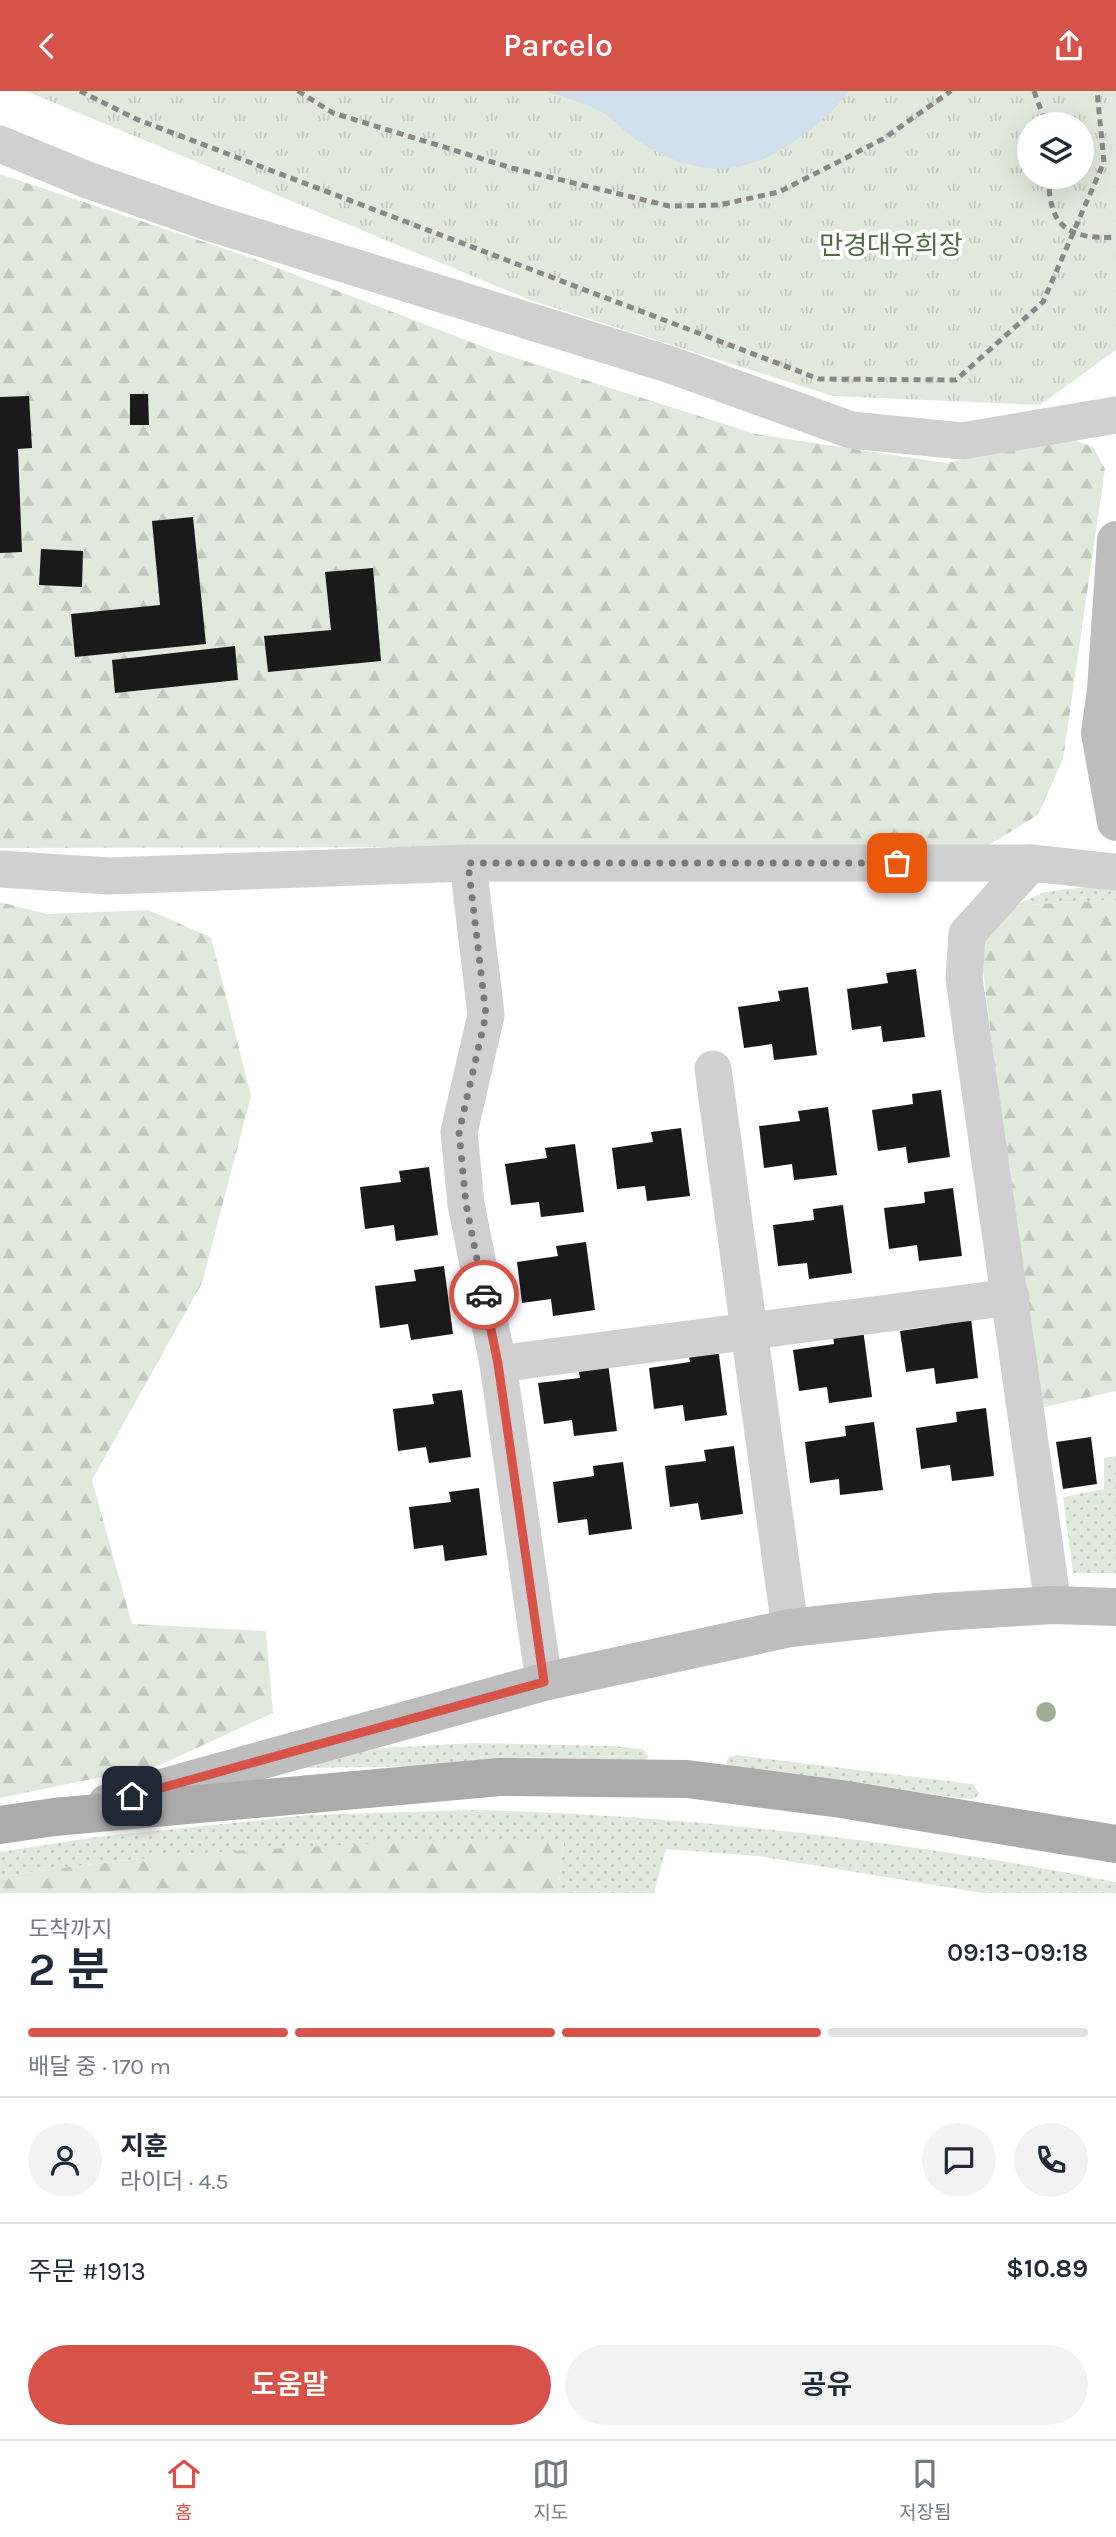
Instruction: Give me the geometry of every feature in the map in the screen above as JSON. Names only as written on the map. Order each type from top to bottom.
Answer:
[{"type":"main road","points":[[1116,540],[1107,690],[1100,733],[1116,822]]},
{"type":"main road","points":[[54,1817],[544,1682],[790,1628],[937,1612],[1053,1605],[1116,1607]]},
{"type":"main road","points":[[0,1825],[54,1817],[500,1777],[687,1779],[841,1799],[1116,1844]]},
{"type":"street","points":[[0,144],[85,179],[208,222],[671,365],[851,431],[962,441],[1116,415]]},
{"type":"street","points":[[468,863],[486,1015],[459,1132],[466,1204],[498,1364],[544,1682]]},
{"type":"street","points":[[0,869],[109,876],[468,863],[1031,863],[1116,872]]},
{"type":"street","points":[[1031,863],[967,935],[964,978],[1053,1605]]},
{"type":"street","points":[[713,1069],[790,1628]]},
{"type":"street","points":[[498,1364],[1011,1297]]},
{"type":"green space","name":"만경대유희장","points":[[26,91],[1116,91],[1116,350],[1040,405],[833,396],[530,300]]},
{"type":"green space","points":[[0,174],[252,258],[497,352],[756,434],[946,463],[1071,439],[1093,447],[1105,469],[1063,759],[1038,815],[987,846],[0,848]]},
{"type":"green space","points":[[1091,886],[1116,890],[1116,903],[1108,900],[1014,906],[1044,892]]},
{"type":"green space","points":[[1108,900],[1116,903],[1116,1391],[1036,1409],[980,946],[1014,906]]},
{"type":"green space","points":[[0,902],[47,914],[148,910],[211,937],[251,1096],[202,1283],[92,1480],[132,1624],[266,1631],[273,1713],[160,1765],[0,1798]]},
{"type":"green space","points":[[1116,1456],[1116,1573],[1073,1573],[1063,1497],[1104,1489],[1104,1458]]},
{"type":"green space","points":[[473,1743],[613,1746],[642,1749],[649,1756],[643,1763],[301,1768],[312,1752]]},
{"type":"green space","points":[[736,1755],[973,1784],[979,1793],[976,1798],[969,1799],[733,1768],[726,1763],[728,1758]]},
{"type":"green space","points":[[475,1810],[717,1824],[877,1842],[1116,1882],[1116,1893],[983,1893],[758,1856],[666,1849],[654,1893],[558,1893],[564,1842],[352,1846],[211,1853],[0,1877],[0,1852],[97,1837],[308,1815]]},
{"type":"green space","points":[[469,1840],[564,1842],[558,1893],[0,1893],[0,1877],[117,1861],[293,1847]]},
{"type":"water","points":[[545,91],[848,91],[821,121],[789,145],[750,164],[713,168],[694,166],[657,152],[598,110]]},
{"type":"building","points":[[130,394],[148,394],[149,425],[130,425]]},
{"type":"building","points":[[29,396],[32,448],[18,449],[22,552],[0,553],[0,397]]},
{"type":"building","points":[[193,517],[206,644],[75,657],[71,614],[160,605],[152,521]]},
{"type":"building","points":[[41,549],[83,551],[82,587],[39,585]]},
{"type":"building","points":[[373,568],[381,661],[268,672],[264,636],[331,630],[325,572]]},
{"type":"building","points":[[235,646],[238,680],[115,693],[112,660]]},
{"type":"building","points":[[916,969],[925,1037],[883,1042],[881,1026],[852,1030],[847,989],[888,983],[886,973]]},
{"type":"building","points":[[808,987],[817,1055],[774,1060],[772,1044],[744,1048],[738,1007],[780,1001],[778,991]]},
{"type":"building","points":[[941,1090],[950,1157],[908,1163],[906,1147],[878,1151],[872,1110],[913,1104],[912,1094]]},
{"type":"building","points":[[828,1107],[837,1175],[794,1180],[792,1164],[764,1168],[759,1126],[800,1121],[798,1111]]},
{"type":"building","points":[[681,1128],[690,1196],[647,1201],[645,1186],[617,1189],[612,1148],[653,1142],[651,1132]]},
{"type":"building","points":[[575,1144],[584,1212],[541,1217],[539,1202],[511,1205],[505,1164],[547,1158],[545,1148]]},
{"type":"building","points":[[429,1167],[438,1235],[396,1241],[394,1225],[365,1229],[360,1187],[401,1182],[399,1171]]},
{"type":"building","points":[[953,1188],[962,1256],[919,1261],[917,1245],[889,1249],[884,1208],[925,1203],[924,1192]]},
{"type":"building","points":[[843,1205],[852,1273],[809,1279],[807,1263],[778,1266],[773,1225],[814,1220],[813,1209]]},
{"type":"building","points":[[586,1242],[595,1310],[553,1316],[551,1299],[522,1303],[517,1262],[558,1256],[556,1246]]},
{"type":"building","points":[[444,1266],[453,1334],[411,1340],[408,1324],[380,1328],[375,1286],[416,1281],[414,1270]]},
{"type":"building","points":[[970,1310],[978,1378],[936,1384],[934,1368],[906,1372],[900,1331],[941,1325],[940,1314]]},
{"type":"building","points":[[863,1329],[872,1397],[829,1403],[827,1387],[799,1391],[793,1350],[834,1344],[833,1333]]},
{"type":"building","points":[[718,1348],[727,1415],[685,1421],[683,1405],[654,1409],[649,1368],[690,1362],[688,1352]]},
{"type":"building","points":[[608,1363],[617,1431],[574,1436],[572,1420],[544,1424],[538,1383],[580,1378],[578,1367]]},
{"type":"building","points":[[462,1390],[471,1457],[429,1463],[426,1447],[398,1451],[393,1409],[434,1404],[432,1394]]},
{"type":"building","points":[[986,1408],[994,1476],[952,1481],[950,1465],[921,1469],[916,1428],[957,1422],[956,1412]]},
{"type":"building","points":[[874,1422],[883,1490],[840,1495],[839,1479],[810,1483],[805,1442],[846,1436],[845,1426]]},
{"type":"building","points":[[1091,1437],[1097,1484],[1063,1489],[1056,1442]]},
{"type":"building","points":[[734,1446],[743,1514],[701,1520],[698,1503],[670,1507],[665,1466],[706,1461],[704,1450]]},
{"type":"building","points":[[623,1462],[632,1529],[589,1535],[587,1519],[558,1523],[553,1482],[594,1476],[593,1466]]},
{"type":"building","points":[[479,1488],[487,1555],[445,1561],[443,1545],[414,1549],[409,1507],[451,1502],[449,1492]]},
{"type":"railway","points":[[80,91],[136,119],[819,379],[956,380],[1043,302],[1104,162],[1097,91]]},
{"type":"railway","points":[[298,91],[333,113],[512,168],[669,206],[719,205],[779,192],[883,139],[951,91]]},
{"type":"railway","points":[[1034,91],[1042,112]]},
{"type":"railway","points":[[1050,189],[1052,207],[1064,227],[1085,236],[1116,237]]},
{"type":"way so far","points":[[484,1295],[466,1204],[459,1132],[486,1015],[468,863],[897,863]]},
{"type":"route","points":[[132,1796],[544,1682],[498,1364],[484,1295]]}]
